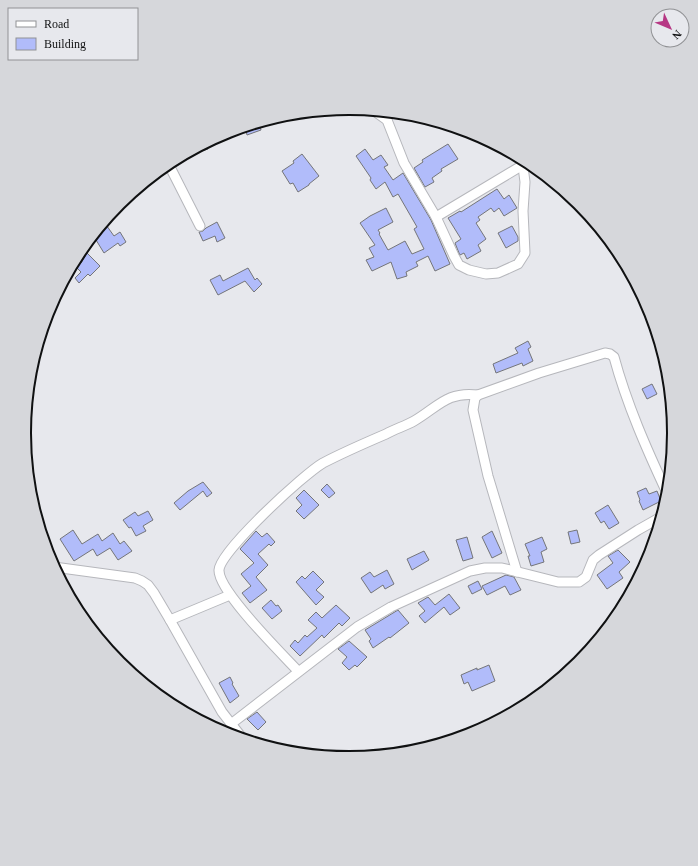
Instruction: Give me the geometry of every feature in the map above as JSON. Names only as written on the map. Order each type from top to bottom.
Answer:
[{"type":"street","points":[[383,117],[387,120],[404,163],[436,217],[459,265],[469,270],[486,274],[498,273],[518,264],[525,254],[523,211],[525,182],[523,167]]},
{"type":"street","points":[[436,217],[518,164]]},
{"type":"street","points":[[171,169],[200,226]]},
{"type":"street","points":[[298,671],[250,620],[230,595],[220,579],[220,566],[237,541],[295,485],[322,464],[413,421],[451,396],[467,393],[478,395],[539,373],[604,353],[610,354],[614,357],[626,398],[663,483]]},
{"type":"street","points":[[478,395],[475,398],[473,410],[488,476],[517,572]]},
{"type":"street","points":[[231,724],[298,671],[372,617],[463,574],[485,568],[502,568],[558,582],[579,582],[586,577],[593,560],[599,555],[654,521]]},
{"type":"street","points":[[61,568],[135,578],[142,581],[151,589],[213,696],[236,730]]},
{"type":"street","points":[[170,620],[230,595]]},
{"type":"building","points":[[260,128],[261,130],[247,135],[246,132]]},
{"type":"building","points":[[448,144],[458,159],[441,169],[442,171],[432,178],[434,182],[425,187],[414,168],[423,162],[422,160]]},
{"type":"building","points":[[365,149],[373,160],[381,155],[388,165],[384,167],[393,180],[403,173],[431,220],[450,264],[435,271],[428,256],[416,262],[418,266],[406,272],[407,276],[397,279],[391,262],[372,271],[366,260],[374,257],[369,248],[375,245],[360,223],[386,208],[393,222],[378,230],[388,250],[405,241],[412,254],[424,249],[414,229],[417,227],[398,194],[393,197],[385,182],[376,189],[370,180],[371,178],[356,156]]},
{"type":"building","points":[[302,154],[319,176],[298,192],[293,183],[290,184],[282,171],[294,163],[293,161]]},
{"type":"building","points":[[497,189],[504,199],[509,195],[517,208],[504,216],[499,208],[494,212],[491,208],[478,217],[480,220],[476,223],[486,239],[478,245],[481,251],[467,259],[464,253],[460,255],[459,253],[455,243],[461,239],[448,218],[460,211],[461,212]]},
{"type":"building","points":[[217,222],[225,238],[217,242],[215,236],[203,241],[199,232]]},
{"type":"building","points":[[107,226],[114,236],[120,232],[126,242],[120,246],[118,243],[104,253],[96,240]]},
{"type":"building","points":[[512,226],[518,237],[518,241],[506,248],[498,233]]},
{"type":"building","points":[[87,253],[100,266],[90,276],[88,274],[79,283],[75,278],[81,272],[77,268]]},
{"type":"building","points":[[248,268],[255,280],[257,278],[262,284],[254,292],[245,281],[218,295],[210,280],[220,275],[223,281]]},
{"type":"building","points":[[528,341],[531,347],[528,349],[533,361],[523,366],[522,363],[496,373],[493,364],[518,353],[515,348]]},
{"type":"building","points":[[652,384],[657,394],[647,399],[642,389]]},
{"type":"building","points":[[203,482],[212,493],[207,497],[203,491],[180,510],[174,503],[188,491]]},
{"type":"building","points":[[327,484],[335,493],[329,498],[321,490]]},
{"type":"building","points":[[646,488],[649,494],[657,491],[660,499],[659,502],[643,510],[637,492]]},
{"type":"building","points":[[304,490],[319,505],[304,519],[296,511],[302,505],[296,498]]},
{"type":"building","points":[[608,505],[619,523],[609,529],[604,521],[601,523],[595,513]]},
{"type":"building","points":[[148,511],[153,520],[143,526],[146,531],[136,536],[131,527],[129,528],[123,520],[135,512],[138,516]]},
{"type":"building","points":[[73,530],[82,544],[98,534],[102,541],[113,533],[120,544],[124,541],[132,551],[118,560],[110,548],[97,556],[93,549],[74,561],[60,539]]},
{"type":"building","points":[[577,530],[580,542],[571,544],[568,532]]},
{"type":"building","points":[[256,531],[262,537],[267,533],[275,542],[271,546],[269,544],[258,554],[268,565],[256,577],[267,590],[250,603],[242,593],[251,586],[241,574],[254,563],[240,549]]},
{"type":"building","points":[[492,531],[502,553],[492,558],[482,537]]},
{"type":"building","points":[[467,537],[473,558],[463,561],[456,540]]},
{"type":"building","points":[[542,537],[547,549],[541,552],[544,562],[531,566],[528,556],[530,556],[525,544]]},
{"type":"building","points":[[618,550],[630,562],[619,572],[623,578],[607,589],[597,575],[613,563],[608,556]]},
{"type":"building","points":[[424,551],[429,560],[412,570],[407,559]]},
{"type":"building","points":[[387,570],[394,584],[385,589],[383,585],[371,593],[361,578],[370,572],[374,577]]},
{"type":"building","points":[[313,571],[324,582],[316,590],[324,597],[316,605],[296,582],[302,576],[305,579]]},
{"type":"building","points":[[506,575],[514,577],[521,590],[510,595],[505,586],[487,595],[482,586]]},
{"type":"building","points":[[478,581],[482,589],[472,594],[468,586]]},
{"type":"building","points":[[449,594],[460,608],[450,615],[444,607],[425,623],[419,616],[425,611],[418,603],[428,597],[435,605]]},
{"type":"building","points":[[271,600],[276,606],[278,605],[282,611],[272,619],[262,608]]},
{"type":"building","points":[[336,605],[350,618],[342,626],[339,623],[324,638],[322,635],[300,656],[290,646],[295,640],[298,643],[305,635],[307,637],[317,628],[308,620],[316,612],[322,618]]},
{"type":"building","points":[[398,610],[409,623],[390,638],[389,637],[373,648],[369,641],[371,639],[365,630]]},
{"type":"building","points":[[349,641],[367,657],[357,667],[355,665],[349,670],[342,663],[347,657],[338,649]]},
{"type":"building","points":[[489,665],[495,681],[472,691],[468,682],[464,684],[461,675],[477,668],[477,670]]},
{"type":"building","points":[[230,677],[239,696],[230,703],[219,683]]},
{"type":"building","points":[[257,712],[266,722],[258,730],[247,719]]}]
